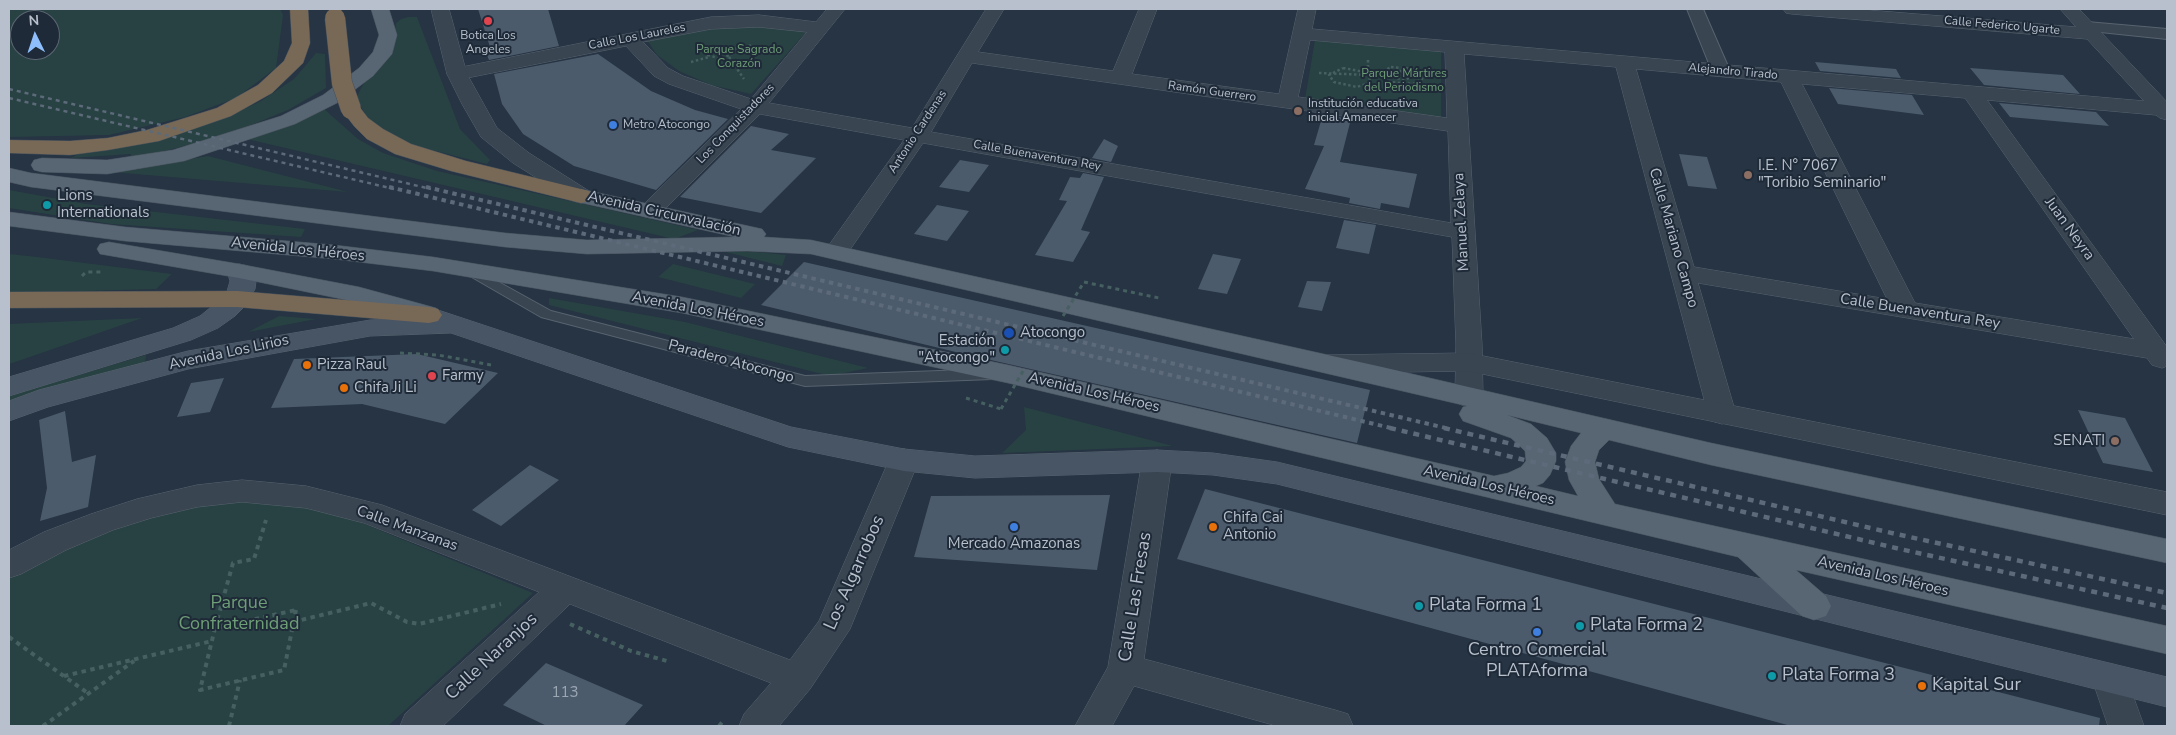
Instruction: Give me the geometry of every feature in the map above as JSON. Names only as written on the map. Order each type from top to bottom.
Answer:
[{"type":"highway","points":[[9,147],[61,148],[108,144],[151,136],[224,112],[265,89],[294,62],[298,56],[301,43],[299,9]]},
{"type":"highway","points":[[334,13],[342,83],[351,109],[361,122],[375,134],[403,149],[459,166],[582,196]]},
{"type":"highway","points":[[9,300],[237,299],[428,315]]},
{"type":"main road","points":[[9,165],[107,167],[140,162],[176,156],[288,120],[330,99],[366,72],[382,54],[388,35],[380,9]]},
{"type":"main road","points":[[9,175],[31,180],[514,241],[587,248],[747,244],[823,249],[1469,396],[1720,456],[2167,551]]},
{"type":"main road","name":"Avenida Circunvalación","points":[[582,196],[823,249]]},
{"type":"main road","name":"Avenida Los Héroes","points":[[9,219],[125,234],[334,252],[468,269],[682,306],[1016,372],[1748,547],[2167,640]]},
{"type":"main road","points":[[9,235],[239,271],[359,295],[428,315],[788,437],[904,460],[975,467],[1157,461],[1214,464],[1277,473],[2167,692]]},
{"type":"main road","points":[[237,299],[242,289],[243,281],[239,271]]},
{"type":"main road","name":"Avenida Los Lirios","points":[[9,387],[182,334],[209,322],[226,310],[237,299]]},
{"type":"main road","name":"Avenida Los Lirios","points":[[9,411],[39,400],[188,360],[290,340],[370,328],[455,325]]},
{"type":"main road","points":[[1382,376],[1431,402],[1504,424],[1530,437],[1537,444],[1541,453],[1539,467],[1532,475],[1523,480],[1495,487]]},
{"type":"main road","points":[[1602,429],[1586,446],[1580,462],[1584,480],[1604,513]]},
{"type":"main road","points":[[1748,547],[1814,606]]},
{"type":"street","name":"Avenida Circunvalación","points":[[440,9],[457,74],[488,132],[521,158],[582,196]]},
{"type":"street","name":"Los Conquistadores","points":[[650,211],[755,107],[836,9]]},
{"type":"street","name":"Antonio Cardenas","points":[[823,249],[918,135],[995,9]]},
{"type":"street","points":[[1120,78],[1148,9]]},
{"type":"street","points":[[1287,103],[1307,9]]},
{"type":"street","points":[[1695,9],[1721,70]]},
{"type":"street","name":"Calle Federico Ugarte","points":[[1792,9],[2090,31]]},
{"type":"street","points":[[2069,9],[2165,112]]},
{"type":"street","name":"Calle Los Laureles","points":[[457,74],[711,23],[738,21],[785,23],[820,28]]},
{"type":"street","points":[[2090,31],[2167,34]]},
{"type":"street","name":"Alejandro Tirado","points":[[1302,34],[1971,92],[2165,112]]},
{"type":"street","name":"Calle Buenaventura Rey","points":[[629,38],[661,72],[676,80],[724,98],[755,107],[1463,232]]},
{"type":"street","name":"Manuel Zelaya","points":[[1454,47],[1469,345],[1469,396]]},
{"type":"street","name":"Ramón Guerrero","points":[[967,56],[1457,126]]},
{"type":"street","name":"Calle Mariano Campo","points":[[1624,62],[1722,414]]},
{"type":"street","points":[[1789,76],[1905,309]]},
{"type":"street","name":"Juan Neyra","points":[[1971,92],[2162,358]]},
{"type":"street","name":"Calle Buenaventura Rey","points":[[1683,273],[1905,309],[2162,358]]},
{"type":"street","points":[[1328,364],[1468,362],[2167,504]]},
{"type":"street","name":"Los Algarrobos","points":[[757,726],[797,678],[833,629],[904,460]]},
{"type":"street","name":"Calle Las Fresas","points":[[1093,726],[1125,670],[1157,461]]},
{"type":"street","name":"Calle Manzanas","points":[[9,565],[54,541],[102,522],[148,507],[197,496],[242,491],[306,497],[371,514],[797,678]]},
{"type":"street","name":"Calle Naranjos","points":[[418,726],[565,588]]},
{"type":"street","points":[[1125,670],[1334,726]]},
{"type":"street","points":[[2110,679],[2126,726]]},
{"type":"lane","name":"Paradero Atocongo","points":[[468,269],[546,314],[804,382],[1016,372]]},
{"type":"path","points":[[724,47],[734,50],[732,55],[716,59],[710,57],[709,52],[724,47]]},
{"type":"path","points":[[1398,66],[1419,72],[1422,79],[1413,84],[1406,85],[1390,82],[1382,76],[1382,72],[1385,69],[1398,66]]},
{"type":"path","points":[[1330,74],[1336,69],[1351,68],[1365,72],[1370,76]]},
{"type":"path","points":[[1330,74],[1393,76],[1404,80],[1411,77],[1406,72],[1400,71],[1395,72],[1393,76]]},
{"type":"path","points":[[1330,74],[1334,82],[1349,87],[1369,83],[1370,76]]},
{"type":"path","points":[[1063,316],[1084,282],[1159,298]]},
{"type":"path","points":[[393,353],[438,355],[494,366]]},
{"type":"path","points":[[963,397],[1001,409],[1016,372]]},
{"type":"path","points":[[216,628],[296,610],[284,670],[200,690],[212,641],[233,564],[254,559],[274,493]]},
{"type":"path","points":[[294,622],[371,603],[407,622],[419,624],[504,603]]},
{"type":"path","points":[[9,637],[89,694]]},
{"type":"path","points":[[64,676],[212,641]]},
{"type":"path","points":[[43,726],[137,659]]},
{"type":"path","points":[[229,726],[240,680]]},
{"type":"green space","points":[[9,9],[280,9],[283,15],[276,68],[236,98],[185,117],[109,135],[9,137]]},
{"type":"green space","points":[[408,17],[417,17],[460,129],[490,160],[487,164],[416,146],[383,134],[367,117],[356,99],[361,88],[394,38],[396,23]]},
{"type":"green space","name":"Parque Sagrado Corazón","points":[[743,24],[808,30],[751,94],[711,85],[679,71],[657,55],[645,37]]},
{"type":"green space","name":"Parque Mártires del Periodismo","points":[[1315,40],[1441,52],[1441,119],[1305,99]]},
{"type":"green space","points":[[316,53],[325,54],[326,88],[288,110],[229,134],[161,152],[130,157],[131,154],[71,158],[78,154],[227,117],[261,101],[294,79]]},
{"type":"green space","points":[[323,108],[358,139],[383,153],[437,171],[698,230],[674,239],[247,139]]},
{"type":"green space","points":[[208,156],[348,192],[112,172]]},
{"type":"green space","points":[[9,190],[86,204],[305,229],[301,237],[111,224],[9,208]]},
{"type":"green space","points":[[746,251],[786,255],[782,266],[726,252]]},
{"type":"green space","points":[[9,254],[172,274],[156,289],[9,293]]},
{"type":"green space","points":[[673,264],[755,284],[741,298],[658,277]]},
{"type":"green space","points":[[549,298],[685,322],[868,368],[830,376],[549,305]]},
{"type":"green space","points":[[279,316],[316,319],[248,332]]},
{"type":"green space","points":[[142,318],[27,358],[9,364],[9,324]]},
{"type":"green space","points":[[146,355],[145,363],[9,402],[9,396]]},
{"type":"green space","points":[[1024,407],[1173,446],[1002,453],[1026,430]]},
{"type":"green space","name":"Parque Confraternidad","points":[[224,501],[279,503],[340,514],[533,593],[388,726],[9,726],[9,573],[32,560],[127,520]]},
{"type":"building","points":[[478,9],[548,9],[559,46],[489,60],[484,48],[490,47]]},
{"type":"building","name":"Metro Atocongo","points":[[598,54],[651,91],[695,110],[728,119],[656,190],[574,166],[523,134],[502,104],[494,74]]},
{"type":"building","points":[[1815,62],[1896,69],[1901,78],[1820,71]]},
{"type":"building","points":[[1970,68],[2063,75],[2080,94],[1984,85]]},
{"type":"building","points":[[1829,88],[1912,95],[1924,115],[1838,104]]},
{"type":"building","points":[[1999,103],[2096,112],[2109,126],[2010,117]]},
{"type":"building","points":[[1337,117],[1351,119],[1340,162],[1417,174],[1409,208],[1381,203],[1380,209],[1349,203],[1350,198],[1305,189],[1324,146],[1314,145],[1321,121],[1334,123]]},
{"type":"building","points":[[751,126],[789,134],[771,150],[816,158],[761,213],[680,197]]},
{"type":"building","points":[[1104,139],[1118,146],[1111,162],[1092,158]]},
{"type":"building","points":[[1679,154],[1707,157],[1717,189],[1688,186]]},
{"type":"building","points":[[960,160],[989,165],[969,192],[939,187]]},
{"type":"building","points":[[1083,173],[1104,177],[1081,230],[1090,232],[1073,262],[1035,255],[1067,201],[1059,200],[1070,177],[1080,178]]},
{"type":"building","points":[[937,205],[969,211],[947,241],[914,234]]},
{"type":"building","points":[[1344,220],[1376,225],[1369,254],[1336,248]]},
{"type":"building","points":[[1213,254],[1241,259],[1227,294],[1198,289]]},
{"type":"building","name":"Estación \"Atocongo\"","points":[[804,262],[1370,390],[1357,443],[960,353],[761,305]]},
{"type":"building","points":[[1307,281],[1331,282],[1322,311],[1298,307]]},
{"type":"building","points":[[417,354],[498,373],[445,424],[362,404],[271,408],[294,359]]},
{"type":"building","points":[[224,378],[210,412],[177,417],[191,383]]},
{"type":"building","name":"SENATI","points":[[2078,410],[2125,418],[2153,472],[2103,463]]},
{"type":"building","points":[[65,411],[72,462],[96,455],[88,507],[40,521],[47,488],[39,420]]},
{"type":"building","points":[[530,465],[559,480],[501,526],[472,510]]},
{"type":"building","points":[[1205,489],[2100,718],[2099,726],[1791,726],[1177,559]]},
{"type":"building","name":"Mercado Amazonas","points":[[1110,495],[1097,570],[914,557],[931,496]]},
{"type":"building","points":[[546,663],[643,705],[624,726],[547,726],[503,705]]},
{"type":"railway","points":[[9,89],[431,189]]},
{"type":"railway","points":[[9,98],[394,189]]},
{"type":"railway","points":[[389,187],[1395,429]]},
{"type":"railway","points":[[426,187],[1450,429]]},
{"type":"railway","points":[[1390,428],[1900,549],[2167,608]]},
{"type":"railway","points":[[1444,428],[1896,534],[2167,593]]},
{"type":"place","name":"Botica Los Angeles","points":[[488,21]]},
{"type":"place","name":"Institución educativa inicial Amanecer","points":[[1298,111]]},
{"type":"place","name":"Metro Atocongo","points":[[613,125]]},
{"type":"place","name":"I.E. N° 7067 \"Toribio Seminario\"","points":[[1748,175]]},
{"type":"place","name":"Lions Internationals","points":[[47,205]]},
{"type":"place","name":"Atocongo","points":[[1009,333]]},
{"type":"place","name":"Estación \"Atocongo\"","points":[[1005,350]]},
{"type":"place","name":"Pizza Raul","points":[[307,365]]},
{"type":"place","name":"Farmy","points":[[432,376]]},
{"type":"place","name":"Chifa Ji Li","points":[[344,388]]},
{"type":"place","name":"SENATI","points":[[2115,441]]},
{"type":"place","name":"Mercado Amazonas","points":[[1014,527]]},
{"type":"place","name":"Chifa Cai Antonio","points":[[1213,527]]},
{"type":"place","name":"Plata Forma 1","points":[[1419,606]]},
{"type":"place","name":"Plata Forma 2","points":[[1580,626]]},
{"type":"place","name":"Centro Comercial PLATAforma","points":[[1537,632]]},
{"type":"place","name":"Plata Forma 3","points":[[1772,676]]},
{"type":"place","name":"Kapital Sur","points":[[1922,686]]}]
